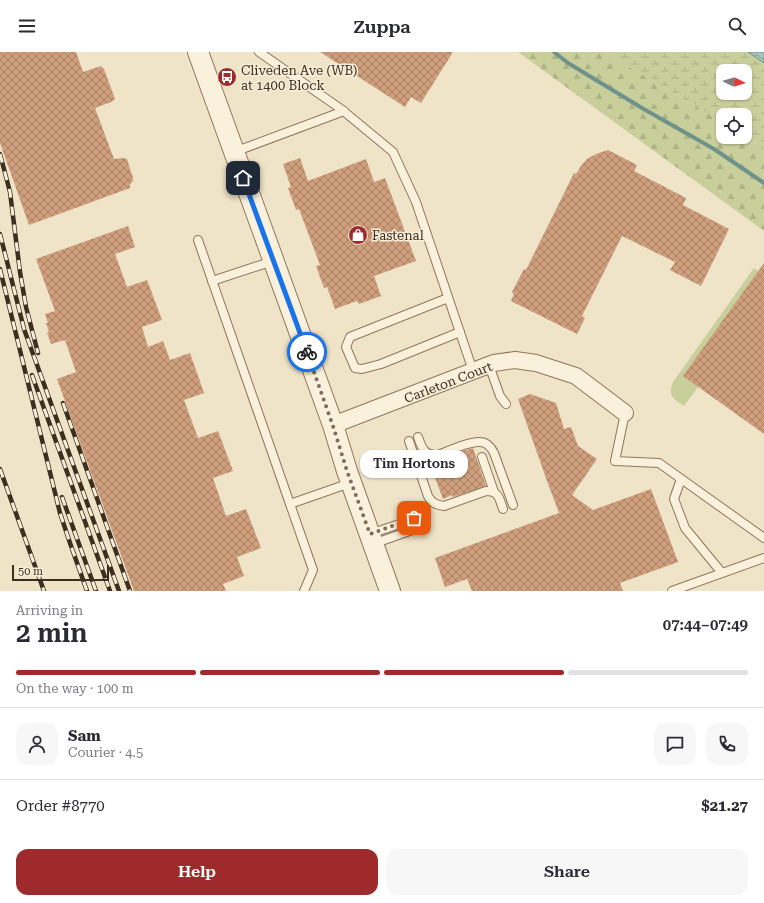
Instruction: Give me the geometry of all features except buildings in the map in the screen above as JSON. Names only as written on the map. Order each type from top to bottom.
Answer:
[{"type":"street","points":[[198,52],[333,426],[351,483],[390,591]]},
{"type":"street","name":"Carleton Court","points":[[333,426],[494,363],[515,360],[536,363],[576,376],[625,413]]},
{"type":"lane","points":[[259,52],[344,111],[394,152],[416,202],[473,371]]},
{"type":"lane","points":[[234,152],[344,111]]},
{"type":"lane","points":[[198,240],[313,570],[304,591]]},
{"type":"lane","points":[[212,281],[273,261]]},
{"type":"lane","points":[[448,298],[350,337],[346,347],[354,368],[362,369],[381,364],[460,332]]},
{"type":"lane","points":[[489,365],[500,396],[506,404]]},
{"type":"lane","points":[[625,413],[615,461],[659,463],[764,538]]},
{"type":"lane","points":[[418,437],[424,451],[428,454],[434,455],[438,455],[474,442],[486,444],[494,453],[513,505]]},
{"type":"lane","points":[[409,441],[431,502],[444,506],[486,491],[494,492]]},
{"type":"lane","points":[[482,457],[494,492],[499,498],[503,509]]},
{"type":"lane","points":[[681,479],[674,499],[685,528],[722,574]]},
{"type":"lane","points":[[290,504],[351,483]]},
{"type":"lane","points":[[372,539],[414,518]]},
{"type":"lane","points":[[372,539],[418,528]]},
{"type":"lane","points":[[672,591],[764,558]]},
{"type":"green space","points":[[518,52],[604,52],[716,118],[716,144],[752,144],[752,140],[764,149],[764,231]]},
{"type":"green space","points":[[604,52],[764,52],[764,149],[752,140],[752,108],[716,108],[716,118]]},
{"type":"green space","points":[[754,268],[758,271],[698,387],[684,406],[672,397],[671,387],[673,382]]},
{"type":"water","points":[[748,52],[764,52],[764,63]]},
{"type":"waterway","points":[[554,52],[568,63],[642,108],[714,149],[764,183]]},
{"type":"railway","points":[[0,154],[10,192],[26,307],[38,353]]},
{"type":"railway","points":[[0,234],[24,329],[119,591]]},
{"type":"railway","points":[[0,269],[60,513],[87,591]]},
{"type":"railway","points":[[32,375],[110,591]]},
{"type":"railway","points":[[63,403],[130,591]]},
{"type":"railway","points":[[0,469],[44,591]]},
{"type":"railway","points":[[62,497],[96,591]]},
{"type":"way so far","points":[[307,352],[370,534],[414,518]]},
{"type":"place","name":"Cliveden Ave (WB) at 1400 Block","points":[[227,77]]},
{"type":"place","name":"Fastenal","points":[[358,235]]},
{"type":"place","name":"Tim Hortons","points":[[414,518]]},
{"type":"route","points":[[243,178],[307,352]]}]
